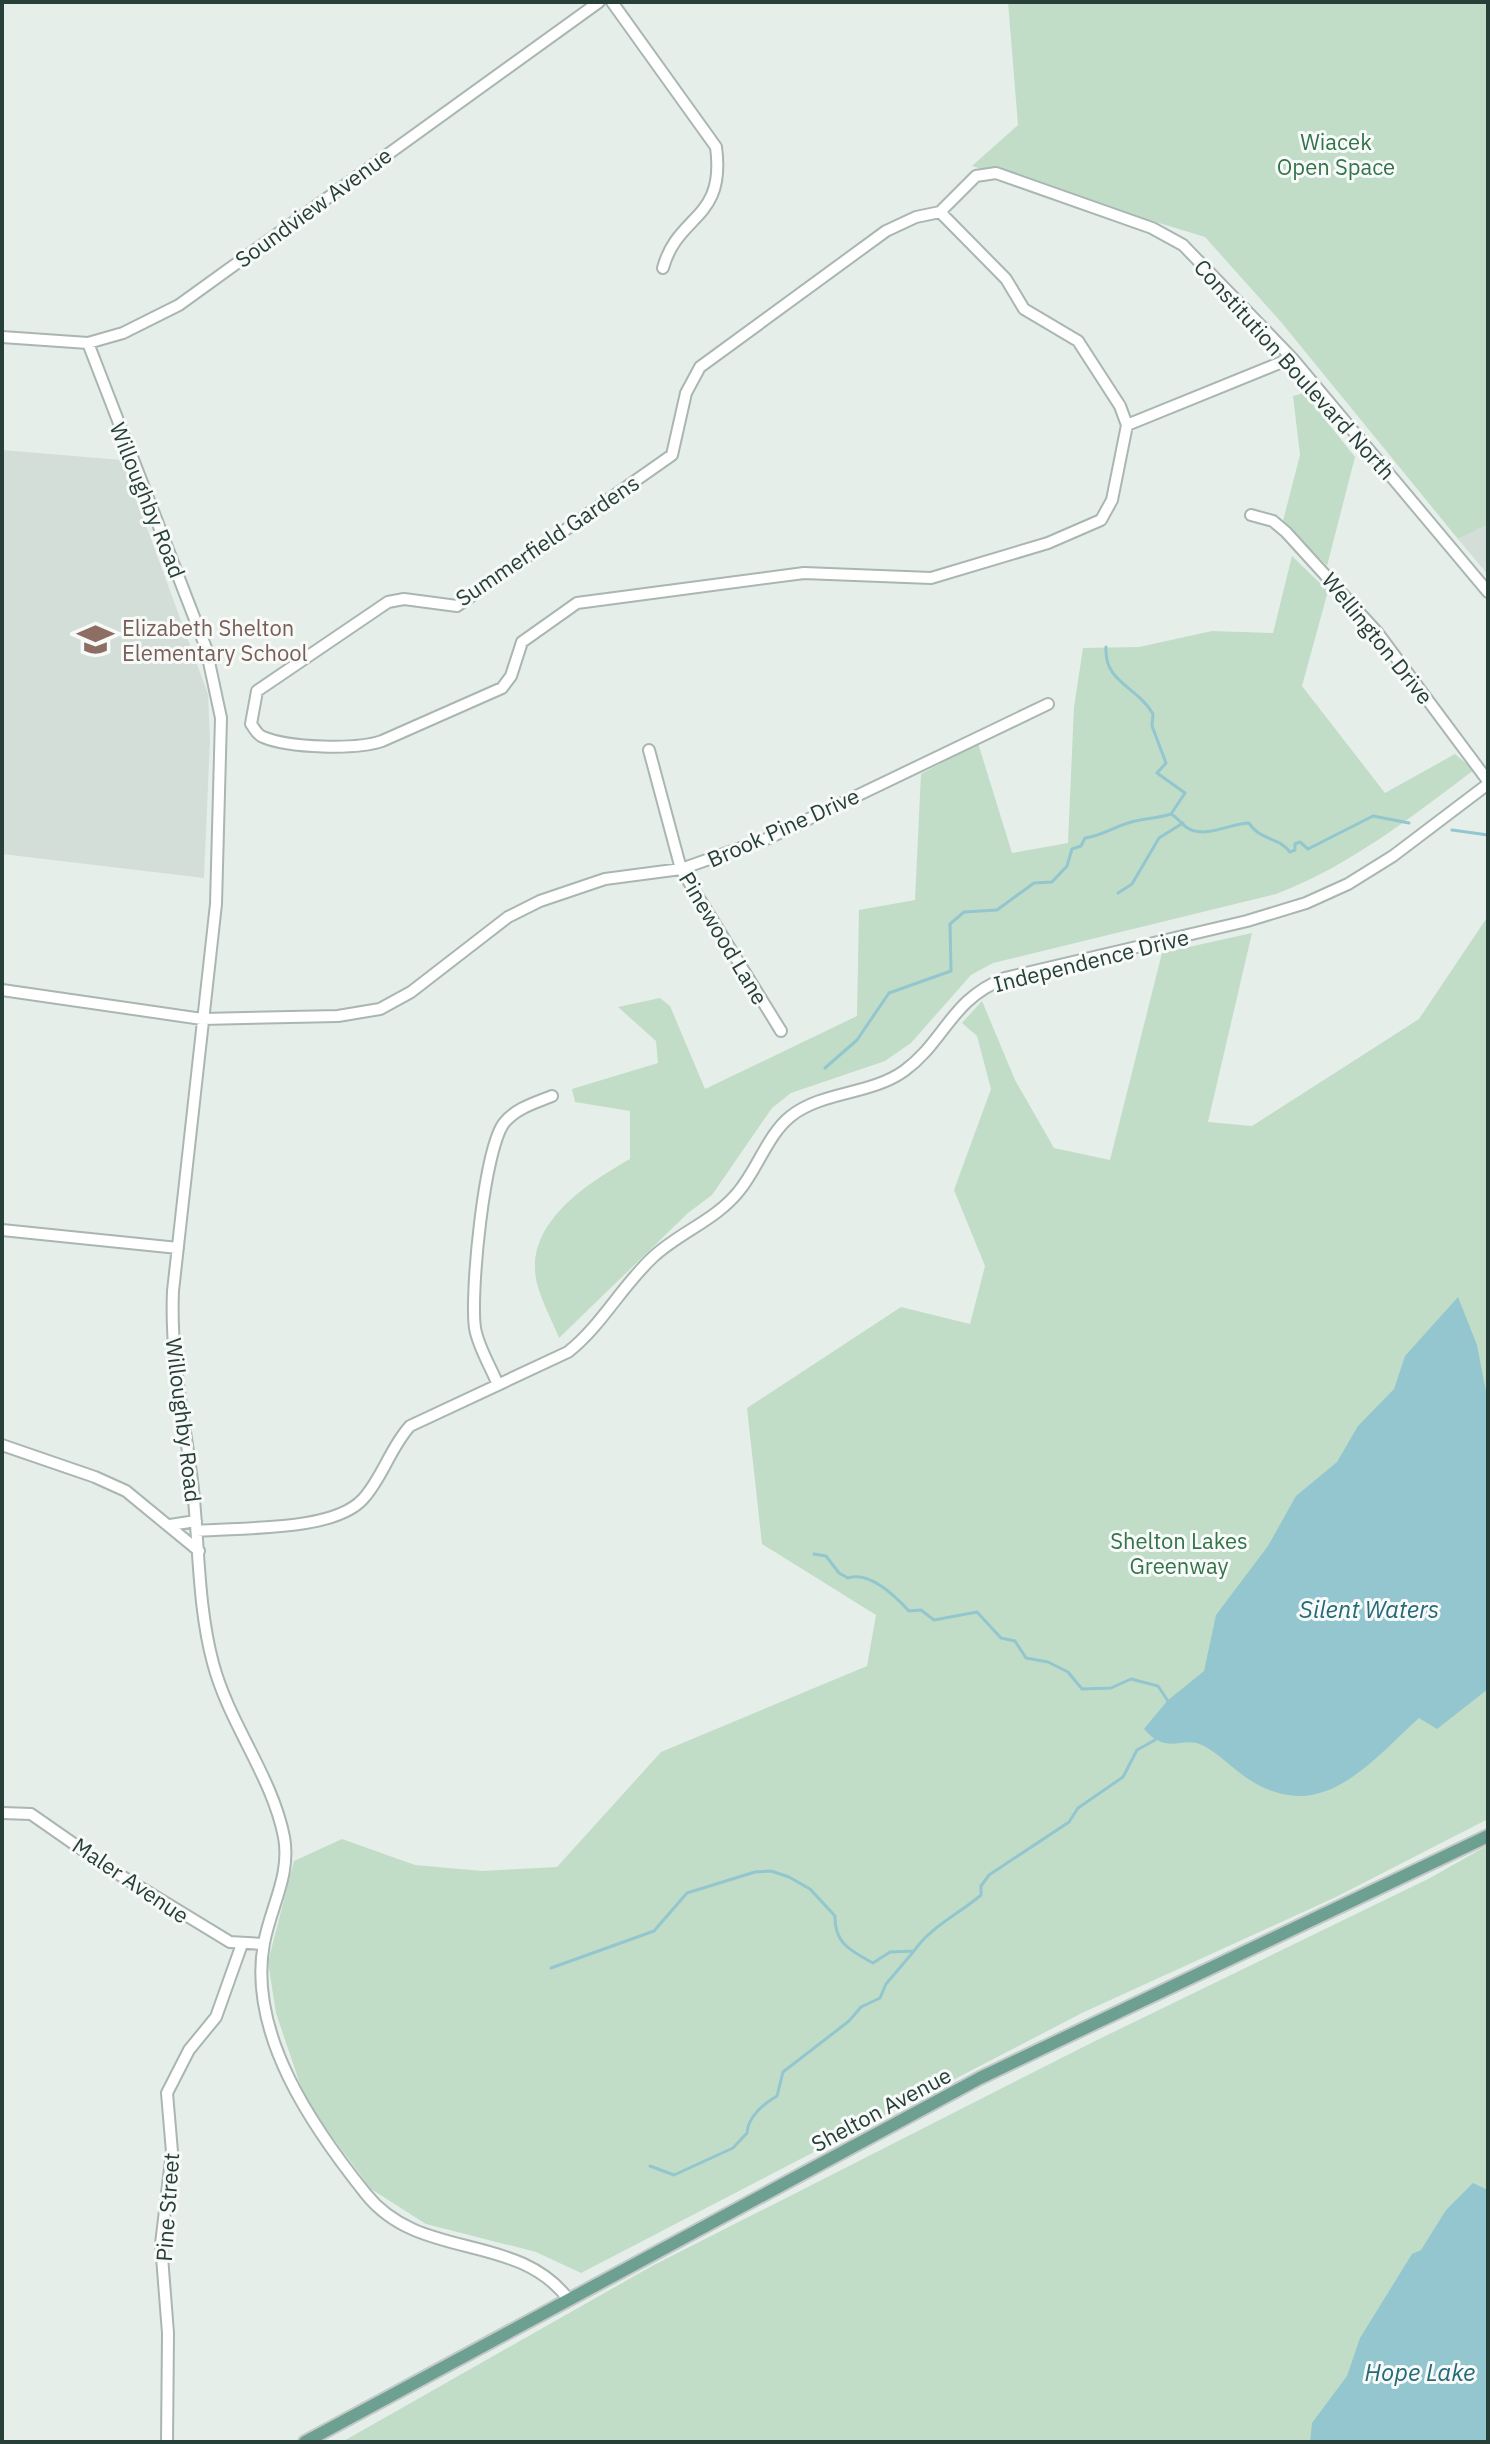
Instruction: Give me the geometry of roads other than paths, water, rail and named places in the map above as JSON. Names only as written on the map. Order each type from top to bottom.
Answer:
[{"type":"main road","name":"Shelton Avenue","points":[[305,2442],[980,2078],[1488,1836]]},
{"type":"street","name":"Soundview Avenue","points":[[2,337],[88,343],[124,332],[179,305],[599,2]]},
{"type":"street","points":[[612,2],[716,147],[718,176],[714,196],[703,214],[669,246],[663,268]]},
{"type":"street","name":"Constitution Boulevard North","points":[[940,212],[976,176],[996,173],[1152,228],[1183,245],[1292,358],[1488,592]]},
{"type":"street","points":[[940,212],[1006,279],[1024,309],[1078,341],[1120,406],[1127,425],[1292,358]]},
{"type":"street","name":"Summerfield Gardens","points":[[940,212],[916,217],[886,231],[700,367],[686,393],[672,455],[457,606],[404,599],[388,602],[257,691],[251,724],[260,736],[279,741],[364,748],[382,741],[502,688],[511,676],[522,642],[577,603],[804,573],[931,578],[1048,543],[1101,520],[1112,500],[1127,425]]},
{"type":"street","name":"Willoughby Road","points":[[88,343],[206,648],[219,701],[222,743],[216,904],[178,1248],[172,1348],[212,1663],[284,1837],[283,1880],[263,1944],[265,2000],[288,2079],[324,2140],[369,2198],[394,2220],[416,2231],[531,2264],[558,2285],[569,2300]]},
{"type":"street","name":"Wellington Drive","points":[[1251,515],[1273,521],[1286,532],[1367,621],[1488,783]]},
{"type":"street","name":"Brook Pine Drive","points":[[2,990],[202,1019],[338,1016],[380,1009],[411,992],[508,917],[540,901],[605,879],[681,869],[769,838],[1048,704]]},
{"type":"street","name":"Pinewood Lane","points":[[649,750],[681,869],[781,1031]]},
{"type":"street","name":"Independence Drive","points":[[170,1525],[320,1520],[346,1513],[365,1497],[410,1426],[552,1362],[590,1334],[649,1261],[727,1205],[791,1116],[813,1105],[871,1087],[902,1072],[923,1054],[965,1000],[977,991],[1005,978],[1247,921],[1317,898],[1393,856],[1488,783]]},
{"type":"street","points":[[498,1385],[475,1330],[474,1300],[486,1177],[504,1124],[520,1109],[552,1096]]},
{"type":"street","points":[[2,1230],[178,1248]]},
{"type":"street","points":[[2,1445],[112,1484],[143,1503],[199,1551]]},
{"type":"street","name":"Maler Avenue","points":[[2,1813],[31,1814],[179,1913],[230,1942],[263,1944]]},
{"type":"street","name":"Pine Street","points":[[167,2442],[168,2333],[161,2244],[172,2152],[167,2093],[189,2050],[216,2017],[242,1944]]},
{"type":"water","name":"Silent Waters","points":[[1458,1297],[1477,1345],[1488,1402],[1488,1689],[1437,1729],[1419,1718],[1364,1769],[1324,1792],[1302,1796],[1279,1793],[1253,1782],[1204,1746],[1189,1742],[1168,1744],[1153,1737],[1144,1729],[1167,1701],[1204,1671],[1216,1615],[1268,1546],[1296,1496],[1337,1462],[1358,1426],[1394,1389],[1405,1356]]},
{"type":"water","name":"Hope Lake","points":[[1473,2183],[1488,2190],[1488,2442],[1310,2442],[1312,2423],[1347,2376],[1360,2338],[1412,2254],[1421,2250],[1446,2210]]},
{"type":"waterway","points":[[1106,647],[1110,669],[1153,714],[1152,726],[1166,763],[1157,773],[1185,793],[1171,814]]},
{"type":"waterway","points":[[825,1068],[857,1040],[889,993],[951,971],[950,924],[964,912],[997,910],[1034,883],[1052,882],[1067,866],[1072,849],[1081,846],[1085,838],[1133,821],[1171,814],[1186,827],[1201,832],[1249,823],[1258,833],[1290,852],[1295,850],[1295,844],[1300,842],[1308,849],[1373,816],[1409,823]]},
{"type":"waterway","points":[[1118,893],[1132,884],[1159,838],[1183,823]]},
{"type":"waterway","points":[[1452,830],[1488,835]]},
{"type":"waterway","points":[[814,1554],[826,1556],[839,1573],[848,1578],[873,1581],[909,1611],[921,1610],[934,1620],[977,1612],[1001,1638],[1015,1641],[1026,1658],[1048,1662],[1068,1672],[1082,1689],[1111,1688],[1131,1679],[1158,1686],[1168,1701]]},
{"type":"waterway","points":[[551,1968],[654,1931],[687,1893],[755,1872],[771,1871],[810,1889],[835,1916],[841,1940],[865,1959],[873,1963],[890,1952],[914,1951],[936,1928],[981,1895],[981,1886],[989,1875],[1069,1822],[1078,1808],[1123,1777],[1137,1750],[1155,1740]]},
{"type":"waterway","points":[[650,2166],[674,2175],[733,2148],[747,2133],[757,2112],[777,2096],[783,2072],[849,2021],[861,2007],[880,1998],[886,1984],[914,1951]]},
{"type":"place","name":"Elizabeth Shelton Elementary School","points":[[96,640]]},
{"type":"park label","name":"Wiacek Open Space","points":[[1336,154]]},
{"type":"park label","name":"Shelton Lakes Greenway","points":[[1179,1552]]}]
